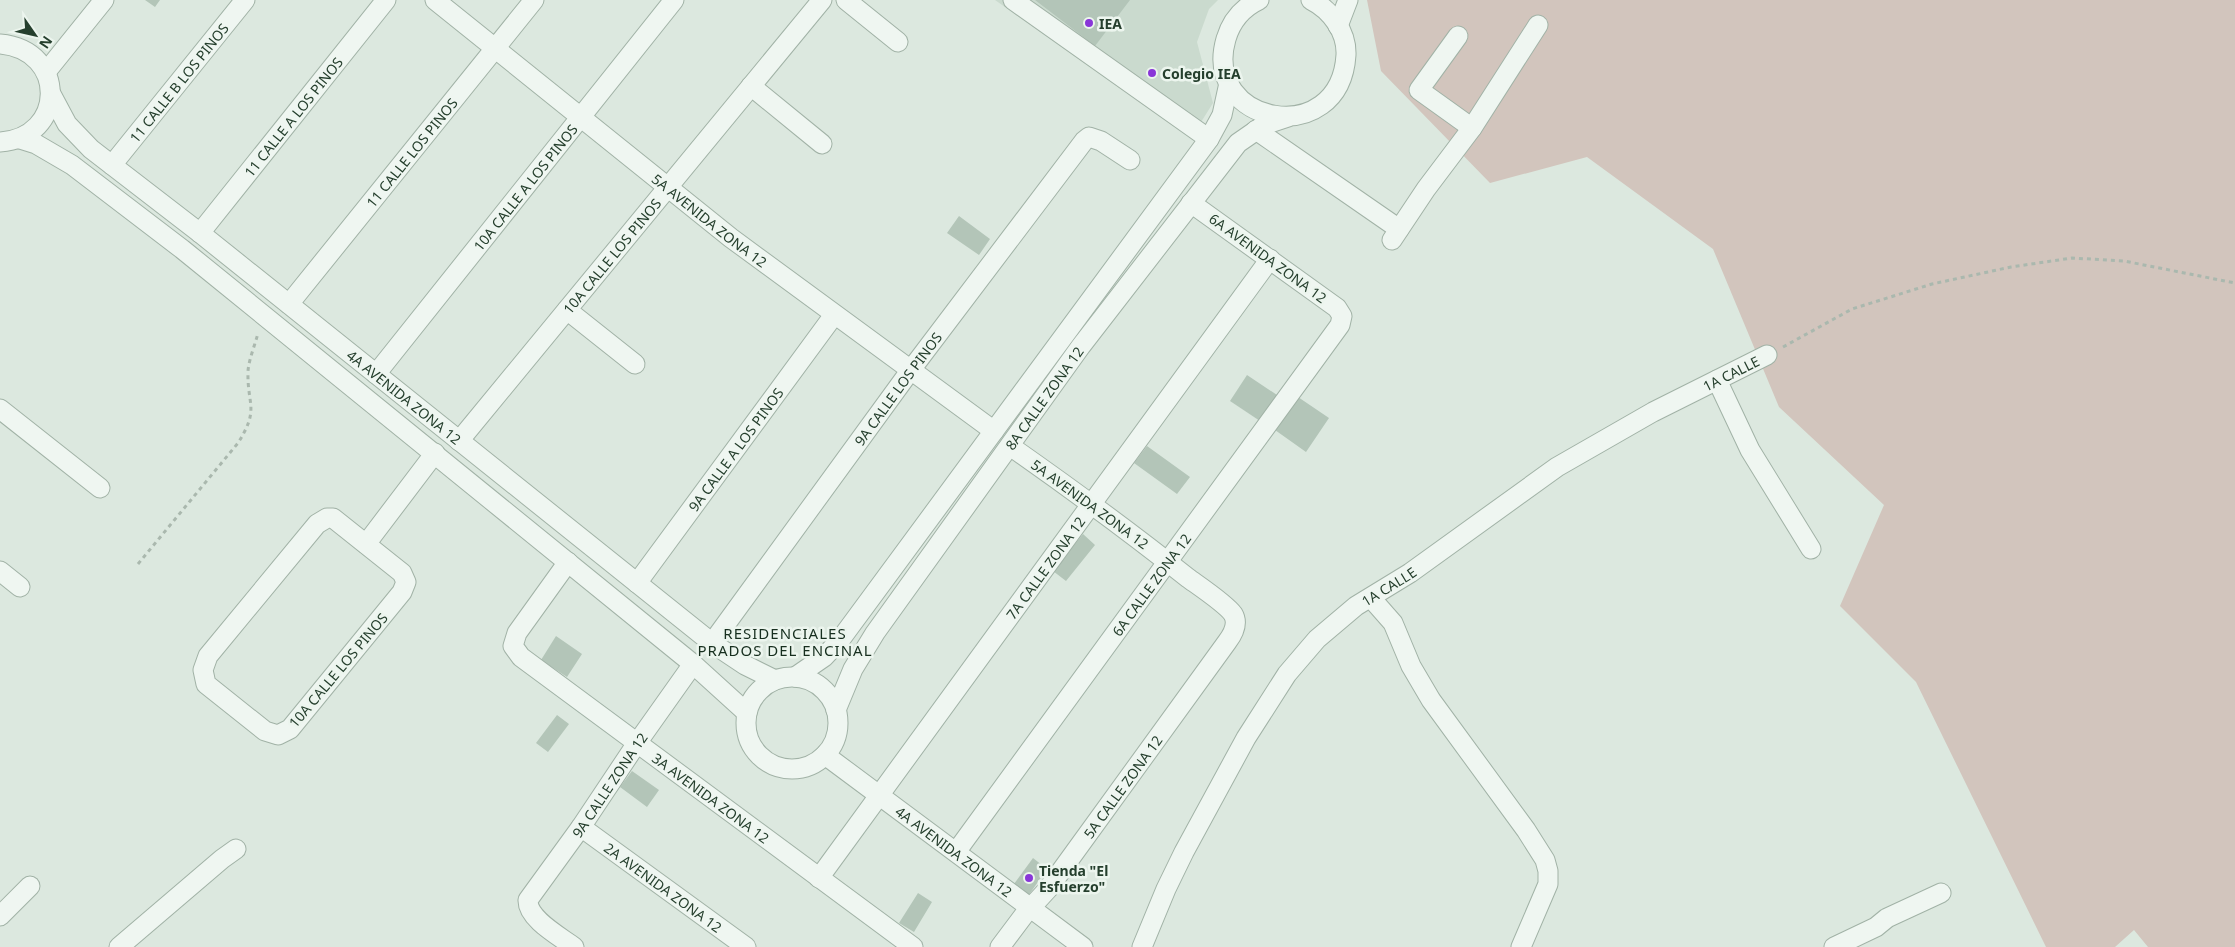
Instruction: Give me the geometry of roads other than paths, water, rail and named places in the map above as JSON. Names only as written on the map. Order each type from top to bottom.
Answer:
[{"type":"street","points":[[46,72],[104,0]]},
{"type":"street","name":"11 CALLE B LOS PINOS","points":[[112,165],[245,0]]},
{"type":"street","name":"11 CALLE A LOS PINOS","points":[[200,233],[386,0]]},
{"type":"street","name":"5A AVENIDA ZONA 12","points":[[435,0],[738,244],[994,431]]},
{"type":"street","name":"11 CALLE LOS PINOS","points":[[289,304],[534,0]]},
{"type":"street","name":"10A CALLE A LOS PINOS","points":[[376,374],[674,0]]},
{"type":"street","name":"10A CALLE LOS PINOS","points":[[459,441],[822,0]]},
{"type":"street","points":[[846,0],[898,42]]},
{"type":"street","points":[[1013,0],[1209,139]]},
{"type":"street","points":[[1259,0],[1238,15],[1228,30],[1223,48],[1224,66],[1229,83],[1240,98],[1254,109],[1270,116],[1288,117]]},
{"type":"street","points":[[1311,0],[1330,13],[1338,26]]},
{"type":"street","points":[[1338,26],[1348,0]]},
{"type":"street","points":[[1256,130],[1395,235],[1472,128],[1538,24]]},
{"type":"street","name":"8A CALLE ZONA 12","points":[[836,710],[853,669],[864,650],[1081,346],[1226,156],[1238,143],[1256,130],[1288,117],[1307,113],[1323,103],[1336,89],[1344,72],[1346,53],[1338,26]]},
{"type":"street","points":[[1458,36],[1419,90],[1472,128]]},
{"type":"street","points":[[0,44],[13,45],[27,51],[38,60],[46,72],[51,94],[48,108],[42,121],[32,132],[20,139],[0,142]]},
{"type":"street","name":"8A CALLE ZONA 12","points":[[795,677],[824,657],[840,640],[1209,139],[1222,115],[1229,83]]},
{"type":"street","points":[[751,86],[822,144]]},
{"type":"street","name":"4A AVENIDA ZONA 12","points":[[51,94],[72,130],[112,165],[200,233],[712,643],[745,665],[775,680]]},
{"type":"street","name":"9A CALLE LOS PINOS","points":[[712,643],[910,371],[1080,146],[1089,137],[1101,141],[1130,160]]},
{"type":"street","name":"4A AVENIDA ZONA 12","points":[[20,139],[36,144],[72,164],[265,316],[693,664],[747,713]]},
{"type":"street","name":"6A AVENIDA ZONA 12","points":[[1191,203],[1337,308],[1342,316]]},
{"type":"street","name":"7A CALLE ZONA 12","points":[[819,878],[1270,259]]},
{"type":"street","points":[[567,310],[635,364]]},
{"type":"street","name":"9A CALLE A LOS PINOS","points":[[637,583],[834,315]]},
{"type":"street","name":"6A CALLE ZONA 12","points":[[956,852],[1338,330],[1342,316]]},
{"type":"street","name":"1A CALLE","points":[[1142,947],[1166,889],[1184,852],[1264,706],[1291,669],[1317,639],[1336,621],[1410,573],[1557,467],[1653,412],[1767,356]]},
{"type":"street","points":[[1717,380],[1750,450],[1812,549]]},
{"type":"street","points":[[0,409],[100,488]]},
{"type":"street","name":"5A AVENIDA ZONA 12","points":[[1010,446],[1091,503],[1169,562],[1229,610],[1235,621]]},
{"type":"street","points":[[366,544],[435,453]]},
{"type":"street","name":"10A CALLE LOS PINOS","points":[[327,518],[333,518],[366,544],[402,573],[406,582],[402,592],[290,730],[278,735],[265,731],[206,684],[204,670],[208,656],[317,524],[327,518]]},
{"type":"street","name":"3A AVENIDA ZONA 12","points":[[568,562],[517,633],[513,646],[521,657],[913,947]]},
{"type":"street","points":[[0,571],[20,586]]},
{"type":"street","points":[[1370,598],[1393,623],[1412,666],[1431,700],[1545,860],[1548,871],[1548,884],[1521,947]]},
{"type":"street","name":"5A CALLE ZONA 12","points":[[1000,947],[1048,889],[1228,642],[1235,627],[1235,621]]},
{"type":"street","name":"9A CALLE ZONA 12","points":[[574,947],[538,920],[528,906],[530,895],[581,827],[693,664]]},
{"type":"street","points":[[795,677],[809,680],[821,687],[830,697],[836,710],[837,734],[824,755],[812,764],[799,768],[784,768],[770,764],[759,755],[750,742],[746,728],[747,713],[752,699],[762,688],[775,680],[795,677]]},
{"type":"street","name":"4A AVENIDA ZONA 12","points":[[824,755],[1083,947]]},
{"type":"street","name":"2A AVENIDA ZONA 12","points":[[581,827],[746,947]]},
{"type":"street","points":[[118,947],[236,849]]},
{"type":"street","points":[[0,916],[30,886]]},
{"type":"street","points":[[1834,947],[1876,927],[1886,918],[1941,893]]},
{"type":"place","name":"IEA","points":[[1089,23]]},
{"type":"place","name":"Colegio IEA","points":[[1152,73]]},
{"type":"place","name":"Tienda \"El Esfuerzo\"","points":[[1029,878]]},
{"type":"district","name":"RESIDENCIALES PRADOS DEL ENCINAL","points":[[785,642]]}]
